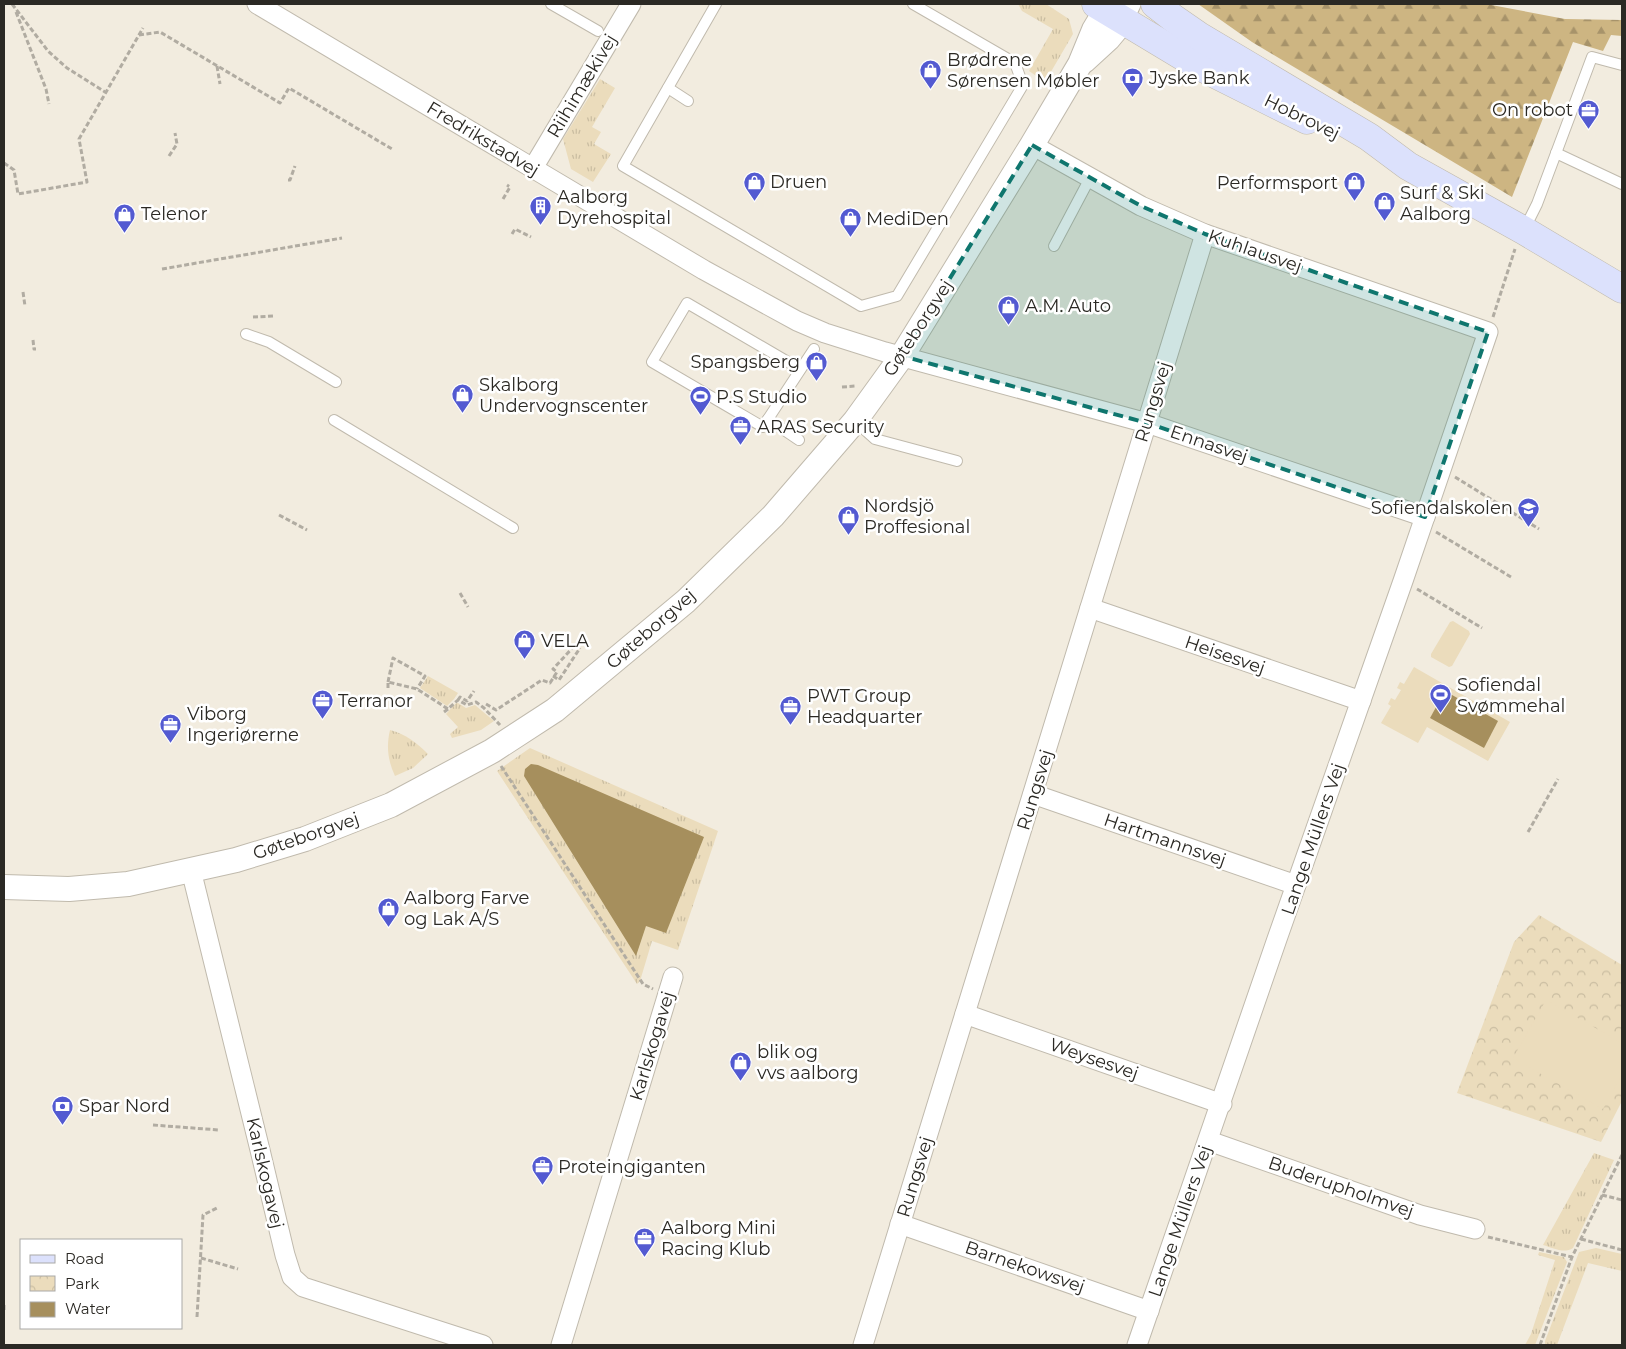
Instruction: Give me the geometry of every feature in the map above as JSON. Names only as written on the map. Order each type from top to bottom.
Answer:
[{"type":"main road","name":"Hobrovej","points":[[1156,4],[1199,36],[1369,137],[1408,166]]},
{"type":"main road","name":"Hobrovej","points":[[1117,10],[1199,66],[1362,147],[1408,166],[1523,230],[1622,289]]},
{"type":"main road","points":[[1117,10],[1369,137]]},
{"type":"street","name":"Fredrikstadvej","points":[[259,4],[704,270],[797,321],[825,333],[902,356]]},
{"type":"street","name":"Riihimækivej","points":[[533,168],[631,4]]},
{"type":"street","name":"Gøteborgvej","points":[[4,887],[69,889],[128,884],[236,860],[305,839],[390,806],[492,750],[555,710],[686,601],[773,516],[854,421],[902,356],[1032,145],[1080,64],[1094,30],[1117,10]]},
{"type":"street","name":"Kuhlausvej","points":[[1032,145],[1140,206],[1205,234],[1488,332]]},
{"type":"street","name":"Rungsvej","points":[[864,1345],[1205,234]]},
{"type":"street","name":"Lange Müllers Vej","points":[[1137,1345],[1488,332]]},
{"type":"street","name":"Ennasvej","points":[[902,356],[1147,424],[1424,521]]},
{"type":"street","name":"Heisesvej","points":[[1090,608],[1361,701]]},
{"type":"street","name":"Hartmannsvej","points":[[1033,794],[1296,885]]},
{"type":"street","name":"Karlskogavej","points":[[191,870],[292,1277],[303,1287],[483,1345]]},
{"type":"street","name":"Karlskogavej","points":[[561,1345],[670,986]]},
{"type":"street","name":"Weysesvej","points":[[966,1014],[1222,1104]]},
{"type":"street","name":"Buderupholmvej","points":[[1209,1141],[1420,1215],[1476,1229]]},
{"type":"street","name":"Barnekowsvej","points":[[900,1224],[1149,1311]]},
{"type":"lane","points":[[551,4],[598,31]]},
{"type":"lane","points":[[716,4],[623,166],[862,306],[897,296],[1022,85],[1015,64],[913,4]]},
{"type":"lane","points":[[1523,230],[1537,204],[1592,57],[1622,65]]},
{"type":"lane","points":[[668,88],[688,101]]},
{"type":"lane","points":[[1556,153],[1622,184]]},
{"type":"lane","points":[[1054,246],[1090,178]]},
{"type":"lane","points":[[800,369],[687,303],[652,362],[763,427],[814,349]]},
{"type":"lane","points":[[246,334],[269,342],[336,382]]},
{"type":"lane","points":[[768,419],[799,440]]},
{"type":"lane","points":[[334,420],[513,528]]},
{"type":"lane","points":[[854,421],[875,439],[957,461]]},
{"type":"path","points":[[13,5],[48,51],[67,68],[105,92]]},
{"type":"path","points":[[13,5],[46,90],[49,104]]},
{"type":"path","points":[[4,163],[14,170],[18,194],[87,182],[79,139],[142,28]]},
{"type":"path","points":[[139,35],[160,32],[280,103],[289,88],[392,149]]},
{"type":"path","points":[[217,66],[220,84]]},
{"type":"path","points":[[169,156],[177,144],[176,133]]},
{"type":"path","points":[[288,180],[290,180],[295,166]]},
{"type":"path","points":[[504,199],[510,187],[507,185]]},
{"type":"path","points":[[512,234],[515,229],[531,237]]},
{"type":"path","points":[[1488,332],[1523,230]]},
{"type":"path","points":[[162,269],[342,238]]},
{"type":"path","points":[[23,292],[26,306]]},
{"type":"path","points":[[253,317],[274,316]]},
{"type":"path","points":[[33,340],[34,349],[36,349]]},
{"type":"path","points":[[842,387],[862,386]]},
{"type":"path","points":[[1442,468],[1539,529]]},
{"type":"path","points":[[279,515],[307,530]]},
{"type":"path","points":[[1424,521],[1511,577]]},
{"type":"path","points":[[1403,581],[1482,628]]},
{"type":"path","points":[[460,594],[468,607]]},
{"type":"path","points":[[459,698],[467,705],[476,702],[496,710],[542,680],[550,684],[554,677],[557,672],[553,669],[578,642],[580,646],[558,680],[554,677]]},
{"type":"path","points":[[388,688],[393,658],[425,676],[417,689]]},
{"type":"path","points":[[388,682],[417,689],[448,709]]},
{"type":"path","points":[[459,698],[467,701],[474,691]]},
{"type":"path","points":[[444,712],[459,698]]},
{"type":"path","points":[[485,705],[512,738]]},
{"type":"path","points":[[492,750],[643,984],[670,986]]},
{"type":"path","points":[[1528,832],[1558,779]]},
{"type":"path","points":[[153,1125],[219,1130]]},
{"type":"path","points":[[1540,1345],[1572,1257],[1622,1156]]},
{"type":"path","points":[[1602,1196],[1622,1200]]},
{"type":"path","points":[[197,1318],[203,1214],[217,1208]]},
{"type":"path","points":[[1476,1229],[1486,1237],[1572,1257]]},
{"type":"path","points":[[1581,1239],[1622,1250]]},
{"type":"path","points":[[201,1258],[238,1268]]},
{"type":"path","points":[[4,1305],[4,1310]]},
{"type":"highlighted area","points":[[1032,145],[1141,206],[1205,234],[1488,332],[1425,517],[1147,423],[902,356]]},
{"type":"green space","points":[[1018,4],[1046,4],[1069,19],[1073,34],[1045,82],[1029,71],[1053,29],[1022,11]]},
{"type":"green space","points":[[1198,4],[1486,4],[1565,19],[1622,20],[1622,36],[1611,35],[1603,51],[1573,42],[1512,197],[1252,42]]},
{"type":"green space","points":[[600,79],[615,88],[592,127],[601,132],[594,144],[611,154],[593,182],[571,169],[563,139]]},
{"type":"green space","points":[[1453,621],[1469,631],[1470,634],[1452,666],[1449,667],[1431,657],[1431,654],[1450,622]]},
{"type":"green space","name":"Sofiendal Svømmehal","points":[[1414,667],[1510,722],[1488,761],[1427,727],[1418,743],[1381,723],[1391,706],[1388,704],[1391,698],[1395,700],[1401,690],[1397,688],[1400,682],[1404,684]]},
{"type":"green space","points":[[428,676],[458,693],[447,706],[420,688]]},
{"type":"green space","points":[[456,703],[466,708],[475,705],[494,721],[481,730],[452,738],[450,734],[458,727],[446,714]]},
{"type":"green space","points":[[390,730],[411,739],[428,754],[413,768],[395,776],[388,754]]},
{"type":"green space","points":[[530,748],[718,831],[678,950],[652,941],[640,981],[637,984],[497,771]]},
{"type":"green space","points":[[1539,915],[1622,965],[1622,1101],[1601,1142],[1457,1093],[1514,942]]},
{"type":"green space","points":[[1546,1000],[1622,1043],[1622,1075],[1603,1109],[1513,1058]]},
{"type":"green space","points":[[1594,1153],[1614,1160],[1573,1248],[1562,1250],[1543,1245]]},
{"type":"green space","points":[[1596,1248],[1622,1254],[1622,1271],[1588,1263],[1557,1345],[1545,1345],[1579,1252]]},
{"type":"green space","points":[[1539,1252],[1564,1257],[1567,1262],[1535,1345],[1525,1345],[1531,1334],[1555,1260],[1538,1255]]},
{"type":"water","points":[[1445,691],[1498,721],[1484,748],[1430,718]]},
{"type":"water","points":[[531,764],[538,765],[704,837],[666,933],[646,926],[636,956],[524,776],[525,769]]},
{"type":"place","name":"Brødrene Sørensen Møbler","points":[[931,89]]},
{"type":"place","name":"Jyske Bank","points":[[1133,97]]},
{"type":"place","name":"On robot","points":[[1589,129]]},
{"type":"place","name":"Druen","points":[[754,201]]},
{"type":"place","name":"Performsport","points":[[1354,202]]},
{"type":"place","name":"Surf & Ski Aalborg","points":[[1384,222]]},
{"type":"place","name":"Aalborg Dyrehospital","points":[[541,226]]},
{"type":"place","name":"Telenor","points":[[125,233]]},
{"type":"place","name":"MediDen","points":[[850,238]]},
{"type":"place","name":"A.M. Auto","points":[[1009,325]]},
{"type":"place","name":"Spangsberg","points":[[816,381]]},
{"type":"place","name":"Skalborg Undervognscenter","points":[[463,414]]},
{"type":"place","name":"P.S Studio","points":[[700,416]]},
{"type":"place","name":"ARAS Security","points":[[741,446]]},
{"type":"place","name":"Sofiendalskolen","points":[[1529,527]]},
{"type":"place","name":"Nordsjö Proffesional","points":[[848,535]]},
{"type":"place","name":"VELA","points":[[525,660]]},
{"type":"place","name":"Sofiendal Svømmehal","points":[[1441,714]]},
{"type":"place","name":"Terranor","points":[[322,720]]},
{"type":"place","name":"PWT Group Headquarter","points":[[791,725]]},
{"type":"place","name":"Viborg Ingeriørerne","points":[[171,743]]},
{"type":"place","name":"Aalborg Farve og Lak A/S","points":[[388,927]]},
{"type":"place","name":"blik og vvs aalborg","points":[[741,1081]]},
{"type":"place","name":"Spar Nord","points":[[63,1125]]},
{"type":"place","name":"Proteingiganten","points":[[542,1186]]},
{"type":"place","name":"Aalborg Mini Racing Klub","points":[[645,1257]]}]
